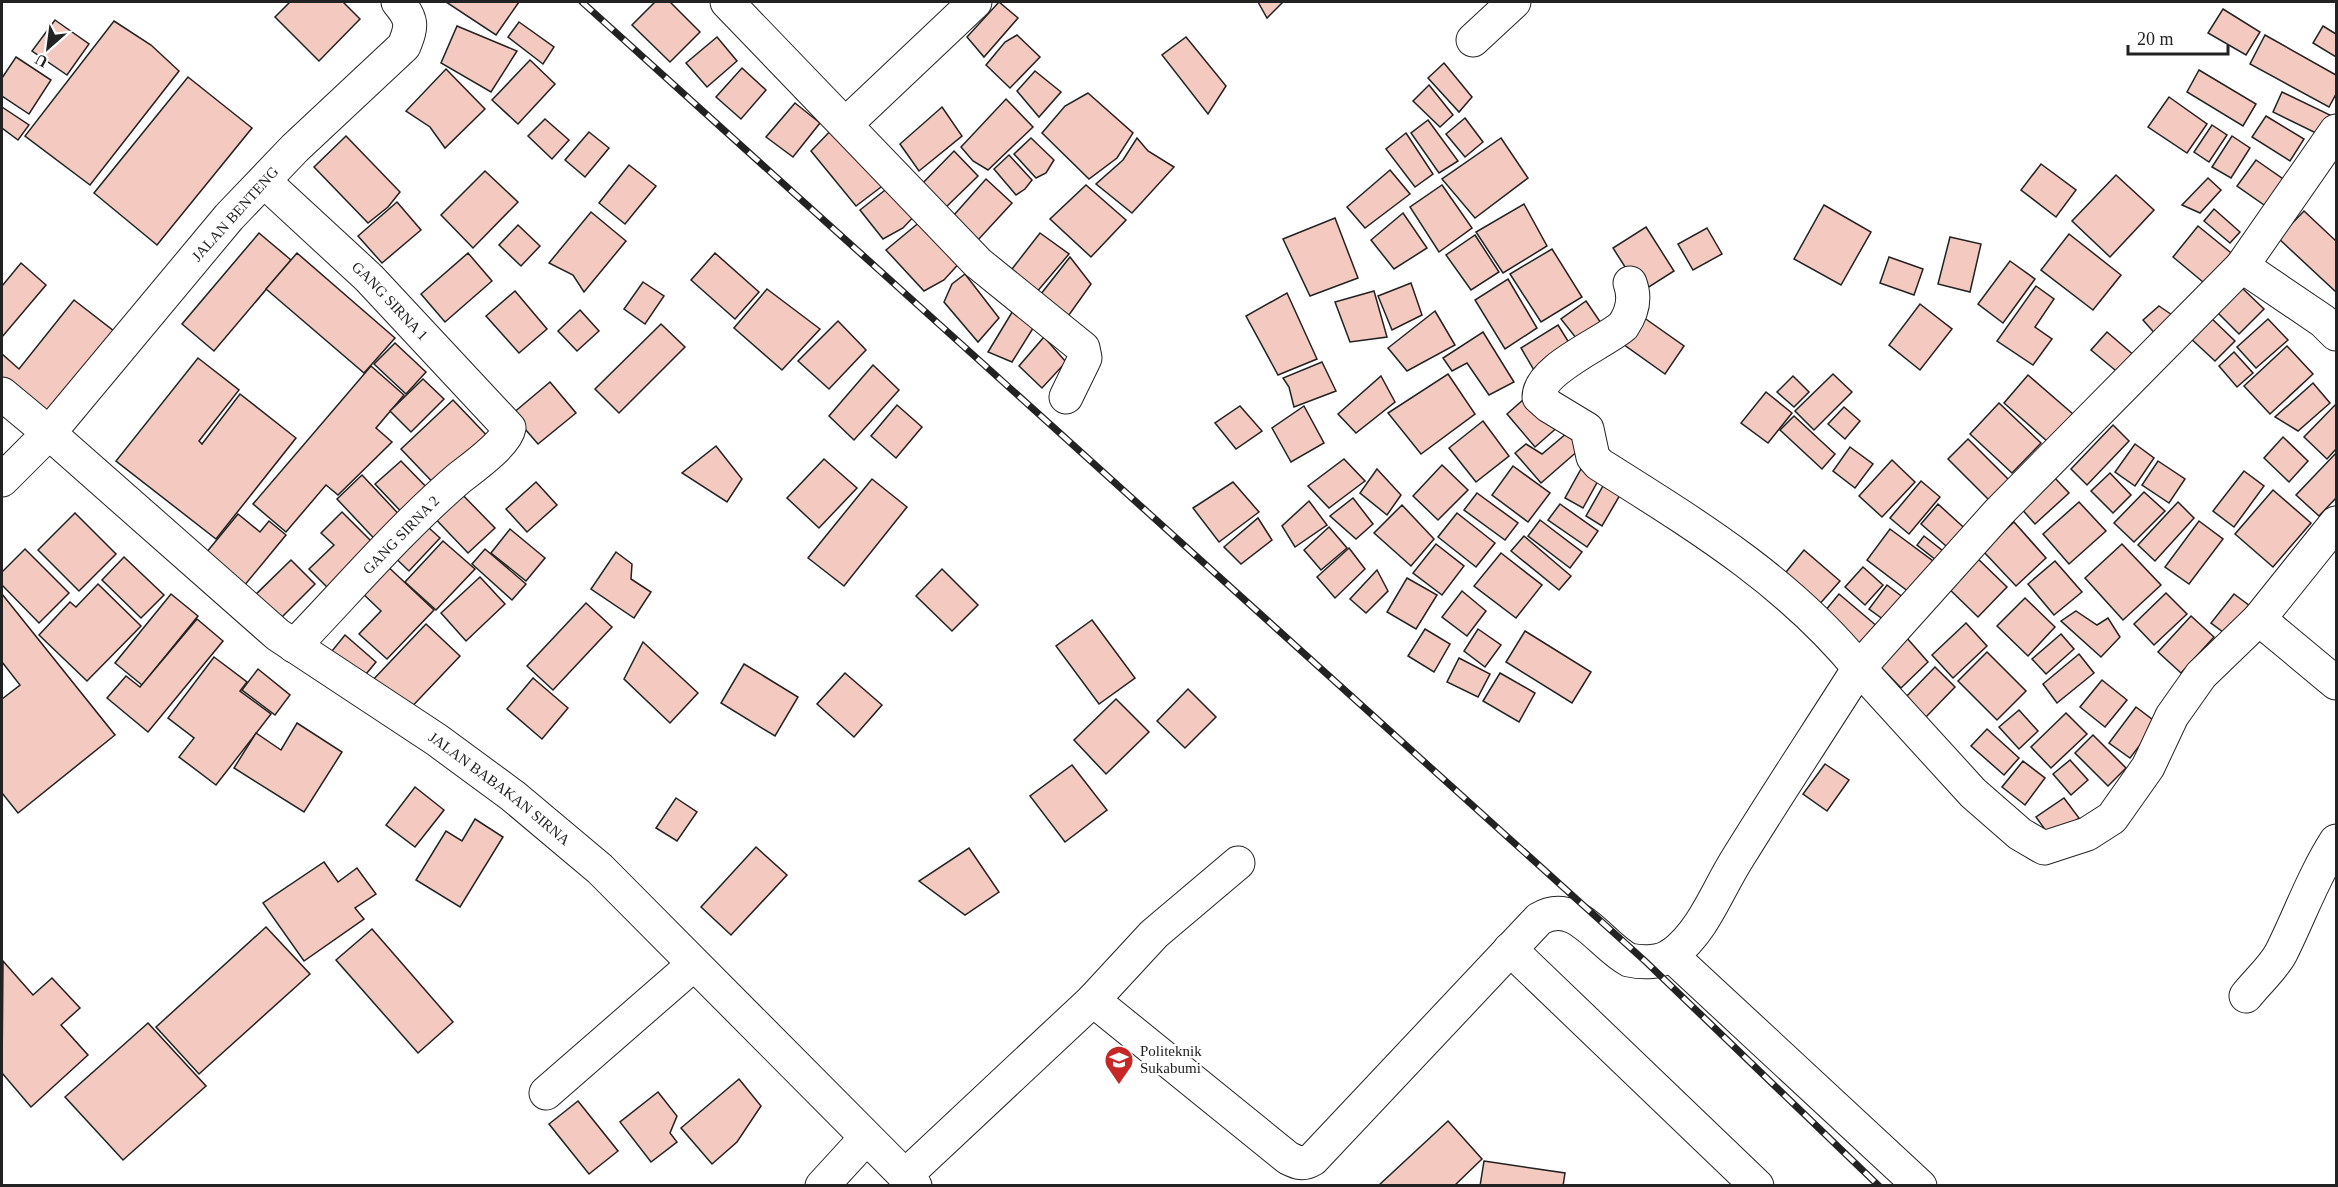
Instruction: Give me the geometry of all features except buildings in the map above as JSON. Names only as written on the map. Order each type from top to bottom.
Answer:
[{"type":"street","name":"JALAN BENTENG","points":[[2,480],[49,433],[229,217],[404,46],[411,27],[407,12],[399,2]]},
{"type":"street","points":[[727,2],[978,263],[1083,348],[1085,357],[1066,397]]},
{"type":"street","points":[[846,124],[975,2]]},
{"type":"street","points":[[1473,40],[1514,2]]},
{"type":"street","points":[[1093,1000],[1298,1164],[1313,1159],[1539,919],[1557,912],[1569,914],[1629,960],[1637,962],[1660,960],[1671,955],[1694,934],[1705,918],[1737,858],[1859,668],[1999,512],[2242,266],[2337,131]]},
{"type":"street","name":"GANG SIRNA 1","points":[[264,181],[369,278],[508,428]]},
{"type":"street","points":[[2242,266],[2323,321],[2337,334]]},
{"type":"street","points":[[1630,283],[1634,299],[1623,326],[1550,374],[1540,387],[1539,397],[1549,406],[1587,429],[1593,458],[1599,464],[1700,528],[1755,568],[1821,624],[1973,793],[2020,834],[2044,848],[2087,834],[2112,818],[2148,767],[2172,716],[2201,675],[2259,619],[2337,523]]},
{"type":"street","name":"JALAN BABAKAN SIRNA","points":[[2,394],[278,635],[437,740],[513,796],[600,869],[910,1181]]},
{"type":"street","name":"GANG SIRNA 2","points":[[294,646],[417,517],[493,450],[508,434],[508,428]]},
{"type":"street","points":[[2259,619],[2337,683]]},
{"type":"street","points":[[2246,996],[2280,955],[2296,916],[2324,860],[2337,841]]},
{"type":"street","points":[[910,1181],[1093,1000],[1154,934],[1238,863]]},
{"type":"street","points":[[1510,949],[1757,1185]]},
{"type":"street","points":[[1671,955],[1920,1185]]},
{"type":"street","points":[[546,1093],[693,965]]},
{"type":"street","points":[[822,1185],[866,1138]]},
{"type":"railway","points":[[582,2],[1645,961],[1879,1186]]},
{"type":"place","name":"Politeknik Sukabumi","points":[[1119,1086]]}]
